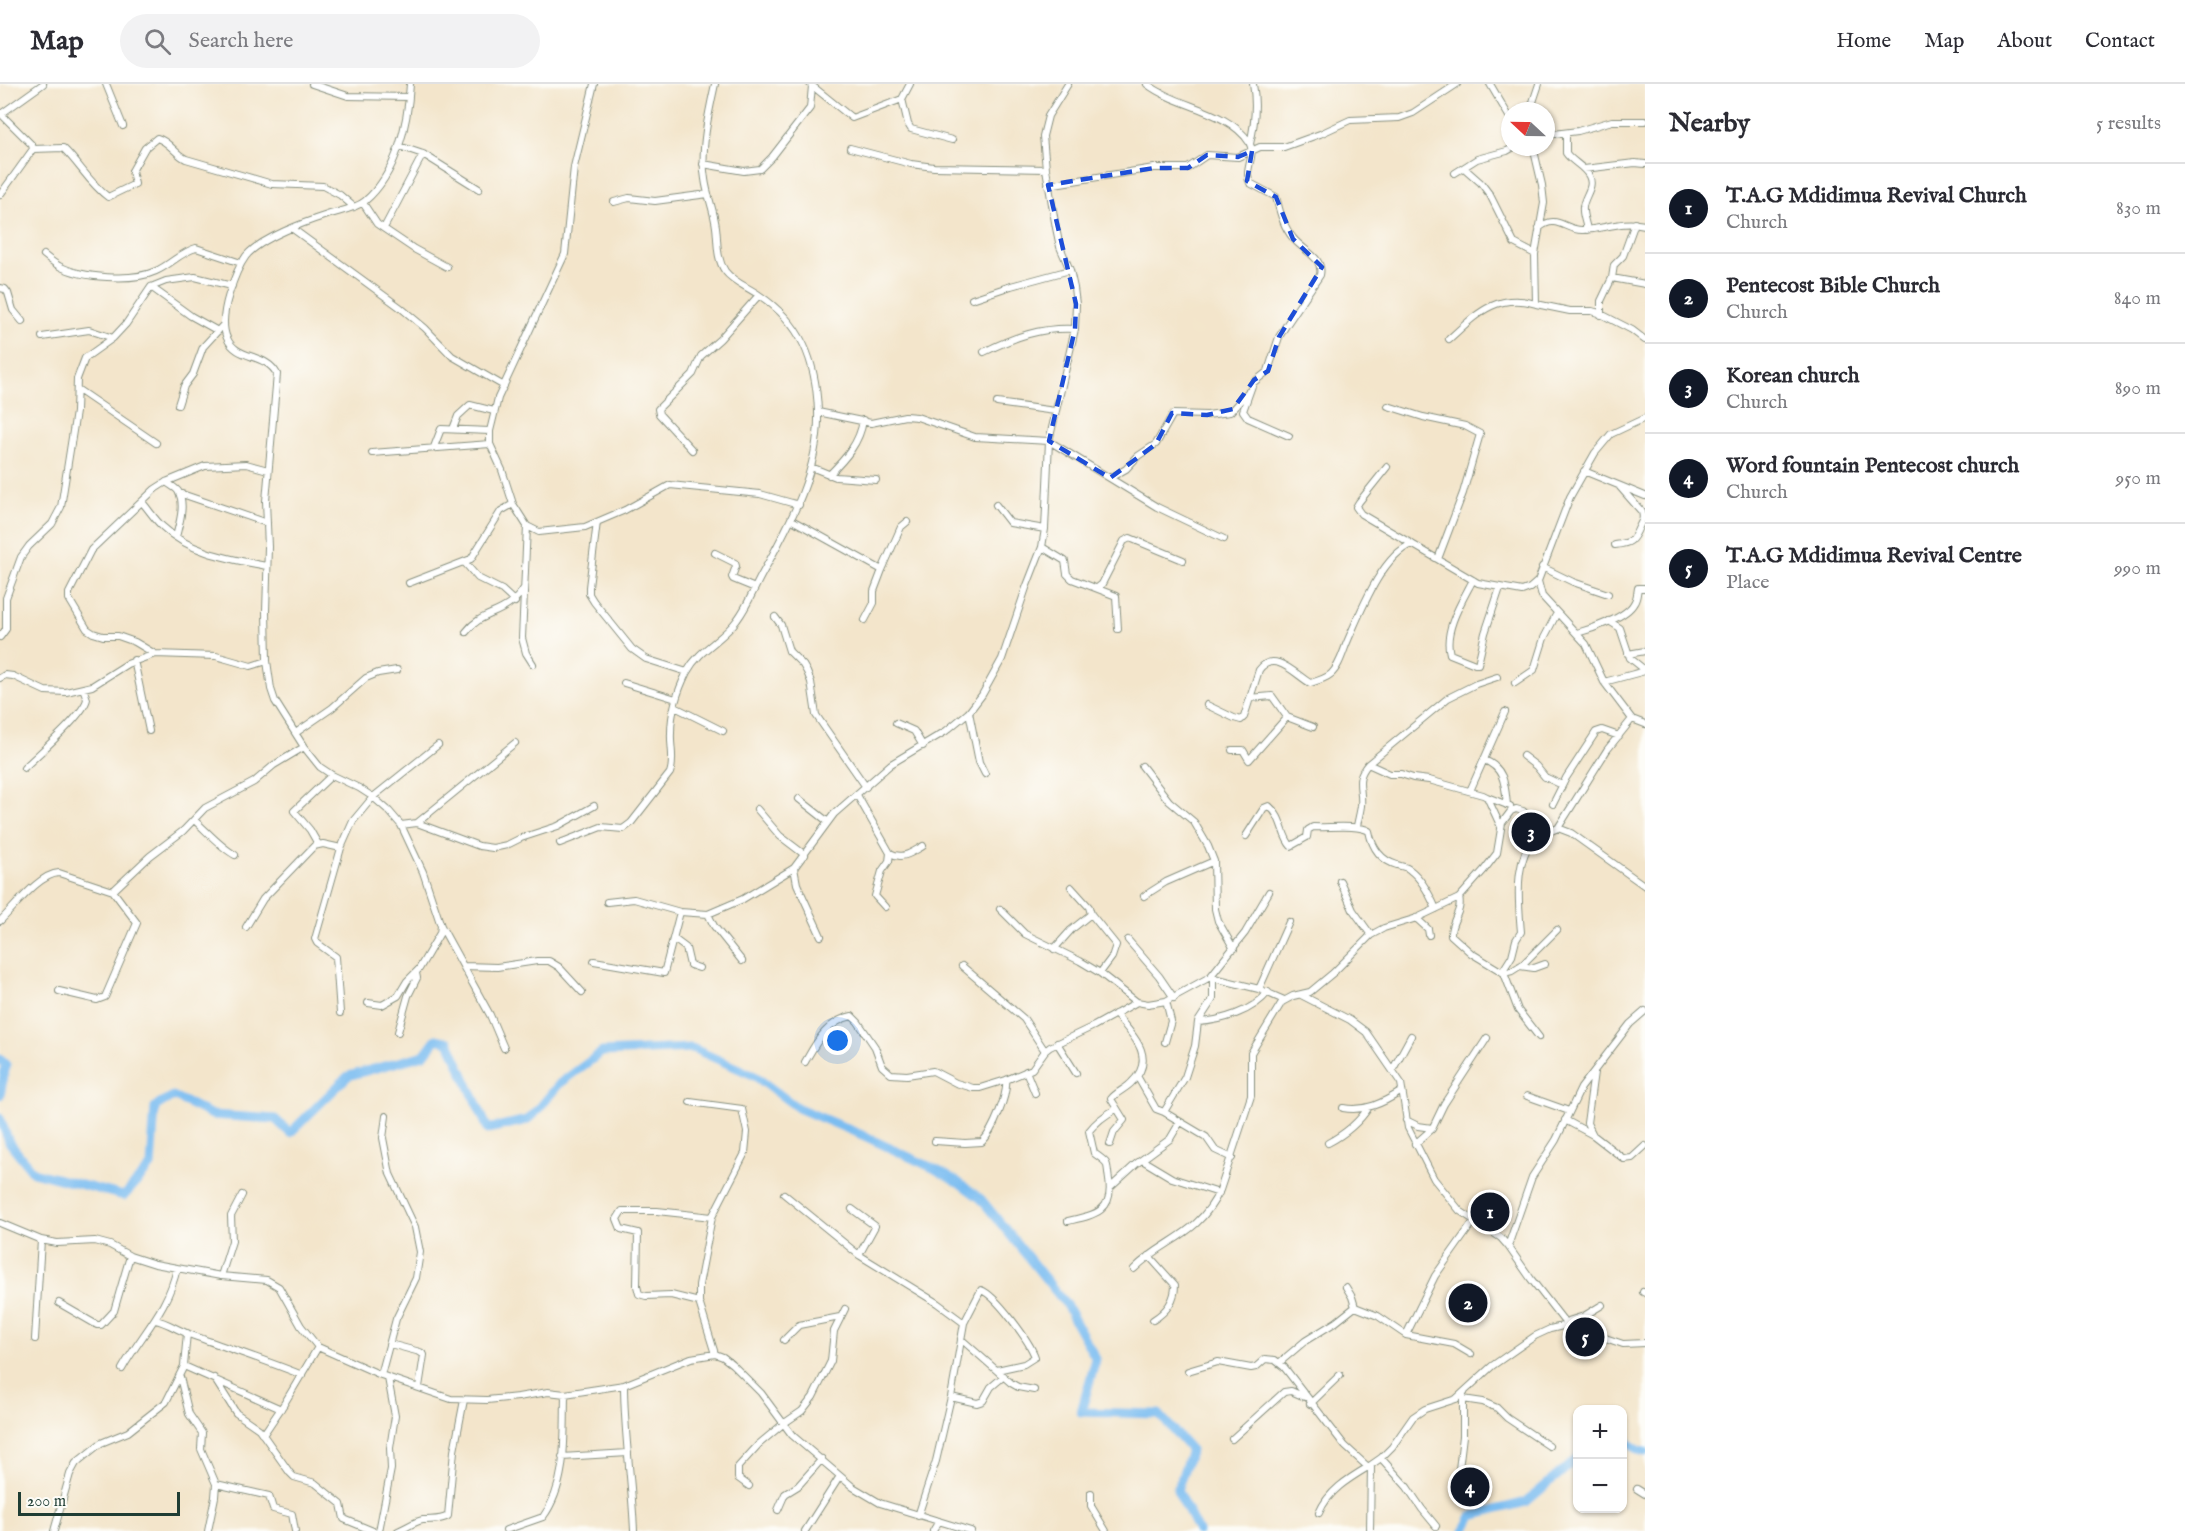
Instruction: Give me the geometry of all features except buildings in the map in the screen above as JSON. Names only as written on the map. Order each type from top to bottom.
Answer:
[{"type":"street","points":[[33,149],[32,145],[0,114],[43,84]]},
{"type":"street","points":[[106,84],[123,126]]},
{"type":"street","points":[[312,84],[348,96],[409,96]]},
{"type":"street","points":[[410,84],[399,146],[382,181],[363,203],[293,229],[253,249],[242,263],[232,286],[224,324],[228,341],[235,349],[267,362],[272,365],[277,374],[268,470],[266,566],[267,661],[273,697],[297,732],[304,747],[320,766],[373,797],[401,825],[423,872],[441,926],[490,1015],[504,1048]]},
{"type":"street","points":[[594,84],[574,167],[565,254],[504,386],[494,411],[490,431],[489,444],[502,470],[513,504],[527,526],[535,531],[549,532],[585,527],[624,510],[670,485],[760,494],[799,505]]},
{"type":"street","points":[[560,843],[601,826],[620,830],[631,823],[670,773],[673,764],[671,731],[676,703],[687,672],[700,652],[728,631],[736,621],[792,520],[811,467],[818,412],[814,371],[804,343],[791,323],[759,295],[729,276],[723,269],[719,254],[715,218],[703,164],[715,84]]},
{"type":"street","points":[[811,85],[852,118],[902,99],[910,84]]},
{"type":"street","points":[[608,902],[634,899],[680,912],[708,914],[743,899],[794,868],[827,821],[891,764],[923,746],[969,712],[982,695],[1002,659],[1042,547],[1045,529],[1049,441],[1076,329],[1076,304],[1070,270],[1060,248],[1048,185],[1044,126],[1068,84]]},
{"type":"street","points":[[1147,84],[1175,101],[1218,117],[1236,129],[1251,147]]},
{"type":"street","points":[[1110,478],[1126,469],[1138,456],[1156,444],[1173,414],[1207,416],[1230,412],[1256,380],[1268,371],[1279,337],[1320,275],[1322,267],[1319,261],[1293,239],[1283,222],[1276,197],[1250,183],[1248,174],[1256,120],[1253,84]]},
{"type":"street","points":[[1048,185],[1154,168],[1188,168],[1207,155],[1238,157],[1251,147],[1284,147],[1350,120],[1399,118],[1413,113],[1457,84]]},
{"type":"street","points":[[1490,84],[1501,103]]},
{"type":"street","points":[[1533,102],[1539,84]]},
{"type":"street","points":[[703,164],[744,171],[760,170],[810,108],[811,85]]},
{"type":"street","points":[[902,99],[911,129],[952,140]]},
{"type":"street","points":[[1555,134],[1612,121],[1645,121]]},
{"type":"street","points":[[1566,133],[1566,153],[1584,169],[1591,183],[1582,210],[1587,230]]},
{"type":"street","points":[[33,149],[63,148],[108,197],[135,184],[132,171],[145,148],[158,138],[179,156],[186,159],[272,184],[323,186],[340,195],[354,207]]},
{"type":"street","points":[[399,146],[423,154],[479,189]]},
{"type":"street","points":[[850,148],[911,164],[1046,169]]},
{"type":"street","points":[[0,195],[33,149]]},
{"type":"street","points":[[1455,173],[1477,159],[1501,153]]},
{"type":"street","points":[[384,228],[423,154]]},
{"type":"street","points":[[1535,156],[1544,203],[1535,254],[1536,303]]},
{"type":"street","points":[[1584,169],[1635,163],[1645,164]]},
{"type":"street","points":[[1464,168],[1481,183],[1490,195],[1515,243],[1535,254]]},
{"type":"street","points":[[614,202],[628,198],[655,201],[708,194]]},
{"type":"street","points":[[363,203],[377,224],[414,249],[447,267]]},
{"type":"street","points":[[1539,228],[1551,221],[1573,229],[1587,230],[1609,225],[1635,223],[1645,225]]},
{"type":"street","points":[[1601,315],[1602,301],[1612,278],[1614,265],[1623,256],[1635,223]]},
{"type":"street","points":[[293,229],[401,308],[425,328],[452,356],[504,386]]},
{"type":"street","points":[[44,255],[57,265],[71,271],[118,277],[136,277],[152,273],[168,266],[189,250],[196,248],[242,263]]},
{"type":"street","points":[[972,299],[1070,270]]},
{"type":"street","points":[[0,637],[6,629],[6,598],[21,557],[52,524],[61,507],[76,412],[77,379],[85,358],[113,338],[136,311],[151,286],[166,281],[195,278],[232,286]]},
{"type":"street","points":[[1612,278],[1645,284]]},
{"type":"street","points":[[151,286],[191,316],[218,331]]},
{"type":"street","points":[[0,288],[5,289],[8,293],[14,310],[22,321]]},
{"type":"street","points":[[692,450],[659,414],[658,409],[693,374],[701,356],[720,339],[759,295]]},
{"type":"street","points":[[1449,339],[1484,310],[1500,302],[1523,300],[1570,311],[1592,311],[1632,330],[1645,340]]},
{"type":"street","points":[[178,405],[184,386],[194,374],[203,347],[224,324]]},
{"type":"street","points":[[984,352],[1015,337],[1060,328],[1076,329]]},
{"type":"street","points":[[42,338],[88,330],[113,338]]},
{"type":"street","points":[[1251,388],[1243,411],[1244,415],[1289,436]]},
{"type":"street","points":[[77,389],[156,442]]},
{"type":"street","points":[[997,403],[1055,411]]},
{"type":"street","points":[[453,429],[458,416],[470,405],[494,411]]},
{"type":"street","points":[[1388,405],[1423,417],[1465,426],[1480,435],[1463,493],[1438,559]]},
{"type":"street","points":[[818,412],[871,423],[897,417],[916,417],[975,437],[1049,441],[1157,507],[1224,538]]},
{"type":"street","points":[[1645,418],[1611,434],[1595,453],[1570,497],[1538,581],[1542,596],[1586,644],[1604,682],[1632,718],[1645,724]]},
{"type":"street","points":[[829,475],[856,442],[862,420]]},
{"type":"street","points":[[434,447],[440,430],[490,431]]},
{"type":"street","points":[[372,453],[489,444]]},
{"type":"street","points":[[156,654],[135,642],[118,636],[103,636],[87,629],[69,599],[69,593],[91,550],[155,489],[166,482],[215,464],[246,464],[268,470]]},
{"type":"street","points":[[811,467],[829,475],[847,479],[876,480]]},
{"type":"street","points":[[1387,467],[1359,502],[1357,511],[1473,580],[1500,588],[1522,591],[1538,581]]},
{"type":"street","points":[[1584,471],[1645,496]]},
{"type":"street","points":[[166,482],[179,493],[267,523]]},
{"type":"street","points":[[1615,545],[1632,541],[1643,517],[1642,512],[1620,487]]},
{"type":"street","points":[[176,537],[181,510],[179,493]]},
{"type":"street","points":[[142,502],[164,528],[176,537],[221,557],[266,566]]},
{"type":"street","points":[[409,583],[465,563],[477,553],[501,511],[513,504]]},
{"type":"street","points":[[996,506],[1010,523],[1045,529]]},
{"type":"street","points":[[792,520],[882,570]]},
{"type":"street","points":[[597,522],[589,594],[632,649],[646,659],[687,672]]},
{"type":"street","points":[[865,620],[874,603],[874,591],[882,570],[902,527],[907,522]]},
{"type":"street","points":[[527,526],[522,638],[532,664]]},
{"type":"street","points":[[1097,588],[1102,584],[1124,541],[1130,538],[1183,560]]},
{"type":"street","points":[[1207,705],[1239,720],[1244,717],[1259,670],[1268,663],[1288,666],[1310,683],[1330,675],[1336,668],[1354,625],[1380,575],[1400,551],[1412,544]]},
{"type":"street","points":[[1042,547],[1065,561],[1068,577],[1116,596],[1118,629]]},
{"type":"street","points":[[715,553],[735,563],[733,579],[754,588]]},
{"type":"street","points":[[465,563],[478,578],[502,590],[515,602]]},
{"type":"street","points":[[1542,567],[1573,582],[1608,594]]},
{"type":"street","points":[[1473,580],[1456,616],[1448,643],[1450,654],[1475,664],[1478,664],[1485,633],[1500,588]]},
{"type":"street","points":[[466,632],[476,621],[510,606],[526,585]]},
{"type":"street","points":[[1577,633],[1609,621],[1630,608],[1635,601],[1638,588],[1645,588]]},
{"type":"street","points":[[1515,683],[1534,670],[1547,632],[1557,613]]},
{"type":"street","points":[[775,617],[781,625],[784,641],[789,651],[807,672],[811,682],[816,715],[866,787]]},
{"type":"street","points":[[1609,621],[1618,625],[1628,654],[1636,665],[1645,670]]},
{"type":"street","points":[[1628,654],[1645,651]]},
{"type":"street","points":[[0,678],[5,675],[13,676],[45,691],[66,692],[92,686],[134,660],[156,654],[216,656],[251,666],[267,661]]},
{"type":"street","points":[[134,660],[149,731]]},
{"type":"street","points":[[297,732],[332,708],[366,678],[378,673],[397,670]]},
{"type":"street","points":[[1604,682],[1645,670]]},
{"type":"street","points":[[1357,826],[1361,804],[1361,772],[1368,764],[1448,698],[1476,684],[1497,677]]},
{"type":"street","points":[[624,683],[676,703],[723,731]]},
{"type":"street","points":[[24,768],[86,705],[87,699],[83,688]]},
{"type":"street","points":[[1250,698],[1272,696],[1287,717],[1312,727]]},
{"type":"street","points":[[969,712],[979,762],[985,774]]},
{"type":"street","points":[[1470,791],[1505,712]]},
{"type":"street","points":[[1232,750],[1243,750],[1249,760],[1287,717]]},
{"type":"street","points":[[1368,764],[1390,774],[1429,780],[1488,797],[1527,814],[1541,829],[1551,831],[1558,828],[1607,750],[1632,718]]},
{"type":"street","points":[[896,723],[914,731],[923,746]]},
{"type":"street","points":[[1553,804],[1562,785],[1596,732],[1602,730],[1619,736]]},
{"type":"street","points":[[417,823],[514,742]]},
{"type":"street","points":[[340,1013],[336,957],[315,939],[341,848],[353,821],[373,797],[438,745]]},
{"type":"street","points":[[113,891],[150,856],[175,838],[205,808],[254,782],[274,765],[304,747]]},
{"type":"street","points":[[1523,756],[1545,777],[1562,785]]},
{"type":"street","points":[[1484,760],[1493,764],[1500,771],[1507,805]]},
{"type":"street","points":[[1142,766],[1169,801],[1194,822],[1208,846],[1214,861],[1215,909],[1218,921],[1234,948]]},
{"type":"street","points":[[318,844],[294,811],[332,775]]},
{"type":"street","points":[[858,795],[882,843],[890,853],[897,857],[903,856],[923,846]]},
{"type":"street","points":[[1488,797],[1502,828]]},
{"type":"street","points":[[799,799],[827,821]]},
{"type":"street","points":[[401,825],[417,823],[479,846],[493,848],[558,826],[594,806]]},
{"type":"street","points":[[1246,836],[1264,808],[1269,806],[1283,826],[1291,846],[1307,837],[1308,830],[1313,826],[1339,828],[1357,826],[1369,831],[1378,854],[1394,864],[1409,868],[1415,874],[1436,909]]},
{"type":"street","points":[[757,809],[780,836],[805,855]]},
{"type":"street","points":[[1134,1269],[1149,1256],[1197,1224],[1219,1193],[1251,1096],[1251,1053],[1284,1000],[1310,992],[1371,935],[1459,898],[1497,853],[1507,816],[1516,809]]},
{"type":"street","points":[[194,819],[225,850],[235,855]]},
{"type":"street","points":[[1558,828],[1571,833],[1645,886]]},
{"type":"street","points":[[1503,973],[1521,932],[1518,913],[1520,863],[1530,842],[1541,829]]},
{"type":"street","points":[[246,927],[263,899],[300,858],[318,844],[341,848]]},
{"type":"street","points":[[885,907],[875,896],[890,853]]},
{"type":"street","points":[[1144,896],[1166,882],[1214,861]]},
{"type":"street","points":[[794,868],[797,884],[821,936]]},
{"type":"street","points":[[0,921],[51,873],[59,873],[113,891],[137,923],[105,997],[97,1000],[59,991]]},
{"type":"street","points":[[1340,881],[1353,910],[1371,935]]},
{"type":"street","points":[[1071,887],[1089,907],[1091,914],[1116,945],[1110,961],[1100,973]]},
{"type":"street","points":[[1000,909],[1025,934],[1100,973],[1137,1002],[1149,1004],[1166,1002],[1211,977],[1234,948],[1269,892]]},
{"type":"street","points":[[1459,898],[1460,907],[1451,929],[1451,935],[1471,953],[1503,973],[1518,1010],[1539,1037]]},
{"type":"street","points":[[594,961],[664,973],[680,912]]},
{"type":"street","points":[[708,914],[714,926],[742,961]]},
{"type":"street","points":[[1054,949],[1091,914]]},
{"type":"street","points":[[1416,918],[1428,929],[1429,935]]},
{"type":"street","points":[[1259,989],[1289,922]]},
{"type":"street","points":[[368,1003],[382,1005],[400,993],[409,978],[416,973],[440,933],[441,926]]},
{"type":"street","points":[[1503,973],[1520,966],[1557,930]]},
{"type":"street","points":[[674,939],[686,948],[688,963],[699,968]]},
{"type":"street","points":[[1128,940],[1160,976],[1174,998]]},
{"type":"street","points":[[463,966],[497,967],[537,960],[549,962],[559,967],[582,992]]},
{"type":"street","points":[[1520,966],[1534,968],[1545,964]]},
{"type":"street","points":[[962,966],[1024,1019],[1045,1051]]},
{"type":"street","points":[[398,1032],[408,996],[417,978],[416,973]]},
{"type":"street","points":[[1211,977],[1259,989],[1284,1000]]},
{"type":"street","points":[[1164,1112],[1185,1077],[1195,1046],[1198,1022],[1213,999],[1211,977]]},
{"type":"street","points":[[1198,1022],[1216,1021],[1251,1007],[1262,1000],[1268,992]]},
{"type":"street","points":[[1301,995],[1360,1026],[1366,1032],[1401,1083],[1405,1119],[1415,1144],[1434,1179],[1452,1202],[1474,1221],[1501,1238],[1566,1324],[1623,1344],[1645,1343]]},
{"type":"street","points":[[805,1062],[823,1033],[852,1016],[875,1047],[882,1066],[891,1074],[907,1075],[933,1071],[956,1083],[980,1088],[1032,1069],[1045,1051],[1057,1043],[1137,1002]]},
{"type":"street","points":[[1165,1042],[1171,1020],[1166,1002]]},
{"type":"street","points":[[1508,1246],[1532,1177],[1544,1160],[1569,1111],[1594,1069],[1630,1024],[1645,1011]]},
{"type":"street","points":[[1110,1144],[1114,1132],[1124,1120],[1111,1103],[1112,1096],[1132,1082],[1137,1076],[1142,1061],[1141,1046],[1115,1014]]},
{"type":"street","points":[[1393,1069],[1411,1036]]},
{"type":"street","points":[[1415,1144],[1432,1128],[1444,1104],[1487,1038]]},
{"type":"street","points":[[1057,1043],[1076,1073]]},
{"type":"street","points":[[1593,1135],[1587,1123],[1594,1069]]},
{"type":"street","points":[[1026,1071],[1035,1093]]},
{"type":"street","points":[[1137,1076],[1156,1109],[1206,1137],[1215,1150],[1232,1158]]},
{"type":"street","points":[[935,1141],[982,1142],[997,1115],[1006,1090],[1006,1080]]},
{"type":"street","points":[[1342,1108],[1357,1110],[1369,1107],[1383,1103],[1402,1091]]},
{"type":"street","points":[[1527,1096],[1569,1111]]},
{"type":"street","points":[[690,1102],[739,1108],[744,1111],[747,1143],[745,1153],[712,1217],[699,1284],[699,1302],[715,1354]]},
{"type":"street","points":[[1328,1143],[1358,1123],[1369,1107]]},
{"type":"street","points":[[1068,1221],[1096,1214],[1110,1199],[1110,1169],[1103,1158],[1094,1153],[1089,1131],[1098,1124],[1101,1117],[1116,1109]]},
{"type":"street","points":[[381,1375],[396,1319],[417,1278],[420,1252],[415,1227],[390,1174],[383,1138],[386,1116]]},
{"type":"street","points":[[1405,1119],[1418,1126],[1432,1128]]},
{"type":"street","points":[[1565,1120],[1593,1135],[1624,1159],[1632,1158],[1645,1146]]},
{"type":"street","points":[[1111,1187],[1170,1139],[1180,1122]]},
{"type":"street","points":[[1142,1160],[1172,1178],[1219,1193]]},
{"type":"street","points":[[784,1194],[858,1255],[937,1303],[964,1323]]},
{"type":"street","points":[[221,1276],[232,1241],[231,1215],[242,1195]]},
{"type":"street","points":[[852,1209],[875,1226],[858,1255]]},
{"type":"street","points":[[699,1302],[672,1295],[639,1294],[637,1286],[638,1233],[621,1229],[617,1219],[622,1212],[657,1211],[712,1217]]},
{"type":"street","points":[[1406,1335],[1435,1276],[1474,1221]]},
{"type":"street","points":[[0,1223],[41,1240],[57,1243],[95,1241],[110,1245],[130,1256],[177,1269],[267,1280],[279,1287],[304,1331],[318,1347],[388,1378],[437,1395],[464,1400],[518,1397],[548,1392],[565,1394],[624,1385],[691,1358],[715,1354],[732,1364],[761,1393],[792,1435],[853,1487],[880,1503],[971,1531]]},
{"type":"street","points":[[35,1339],[41,1240]]},
{"type":"street","points":[[59,1303],[97,1325],[101,1325],[114,1311],[130,1256]]},
{"type":"street","points":[[1149,1256],[1175,1288],[1168,1307],[1153,1320]]},
{"type":"street","points":[[122,1369],[169,1297],[177,1269]]},
{"type":"street","points":[[1346,1287],[1353,1297],[1354,1307]]},
{"type":"street","points":[[918,1516],[936,1461],[951,1397],[964,1323],[981,1290],[993,1297],[1006,1311],[1035,1357],[1024,1364],[997,1370]]},
{"type":"street","points":[[1319,1513],[1323,1502],[1330,1494],[1381,1458],[1413,1417],[1425,1409],[1463,1396],[1492,1366],[1535,1336],[1584,1316],[1602,1305]]},
{"type":"street","points":[[1354,1307],[1378,1316],[1406,1335],[1454,1344],[1471,1354]]},
{"type":"street","points":[[1279,1363],[1305,1341],[1336,1322],[1354,1307]]},
{"type":"street","points":[[748,1486],[738,1478],[738,1467],[759,1444],[802,1411],[813,1397],[831,1361],[832,1342],[845,1309]]},
{"type":"street","points":[[784,1340],[799,1325],[840,1317]]},
{"type":"street","points":[[154,1320],[302,1375]]},
{"type":"street","points":[[54,1531],[75,1463],[101,1443],[128,1432],[160,1409],[172,1393],[184,1366],[187,1334]]},
{"type":"street","points":[[961,1340],[1018,1387],[1034,1390]]},
{"type":"street","points":[[390,1344],[424,1355],[419,1388]]},
{"type":"street","points":[[263,1435],[318,1347]]},
{"type":"street","points":[[1188,1371],[1218,1362],[1251,1368],[1268,1359],[1279,1363],[1345,1446],[1369,1466],[1370,1531]]},
{"type":"street","points":[[184,1366],[281,1409]]},
{"type":"street","points":[[1310,1404],[1340,1375]]},
{"type":"street","points":[[951,1397],[983,1401],[991,1387],[1004,1376]]},
{"type":"street","points":[[180,1377],[189,1414],[202,1433],[201,1449],[216,1484],[208,1531]]},
{"type":"street","points":[[214,1378],[236,1413],[263,1435],[290,1473],[299,1479],[315,1483],[341,1504],[344,1519],[374,1531]]},
{"type":"street","points":[[379,1531],[391,1469],[390,1448],[395,1416],[388,1378]]},
{"type":"street","points":[[624,1385],[624,1423],[634,1531]]},
{"type":"street","points":[[1232,1439],[1284,1392],[1292,1391],[1305,1397]]},
{"type":"street","points":[[506,1530],[543,1517],[549,1509],[560,1480],[565,1394]]},
{"type":"street","points":[[1463,1396],[1497,1408],[1507,1418],[1549,1446]]},
{"type":"street","points":[[1459,1469],[1463,1396]]},
{"type":"street","points":[[398,1531],[424,1520],[446,1519],[448,1516],[455,1443],[464,1400]]},
{"type":"street","points":[[562,1457],[628,1453]]},
{"type":"street","points":[[1381,1458],[1407,1487],[1436,1526]]},
{"type":"street","points":[[778,1510],[785,1494],[798,1486],[822,1459]]},
{"type":"street","points":[[805,1531],[840,1476]]},
{"type":"street","points":[[216,1484],[269,1496],[273,1509],[292,1514],[295,1531]]},
{"type":"street","points":[[1637,1489],[1645,1494]]},
{"type":"street","points":[[1091,1493],[1091,1506],[1106,1531]]},
{"type":"street","points":[[933,1531],[939,1521]]},
{"type":"street","points":[[521,1526],[528,1531]]},
{"type":"highlighted area","points":[[1252,151],[1247,181],[1276,197],[1293,239],[1322,267],[1279,337],[1268,371],[1254,380],[1233,409],[1207,415],[1172,413],[1156,444],[1110,478],[1049,441],[1075,329],[1076,304],[1048,185],[1154,168],[1188,168],[1207,155],[1238,157]]},
{"type":"waterway","points":[[0,1118],[9,1142],[33,1172],[124,1196],[151,1166],[155,1107],[173,1096],[212,1115],[275,1119],[290,1133],[348,1076],[424,1055],[436,1039],[449,1042],[488,1129],[527,1120],[560,1083],[602,1052],[692,1048],[755,1076],[798,1108],[935,1169],[981,1199],[1065,1303],[1096,1359],[1081,1412],[1159,1414],[1191,1450],[1177,1490],[1198,1531]]},
{"type":"waterway","points":[[0,1059],[6,1065],[0,1095]]},
{"type":"waterway","points":[[1627,1441],[1638,1450],[1645,1452]]},
{"type":"waterway","points":[[1464,1531],[1472,1516],[1526,1502],[1577,1459]]},
{"type":"place","name":"Korean church","points":[[1531,832]]},
{"type":"place","name":"T.A.G Mdidimua Revival Church","points":[[1490,1212]]},
{"type":"place","name":"Pentecost Bible Church","points":[[1468,1303]]},
{"type":"place","name":"T.A.G Mdidimua Revival Centre","points":[[1585,1337]]},
{"type":"place","name":"Word fountain Pentecost church","points":[[1470,1487]]}]
